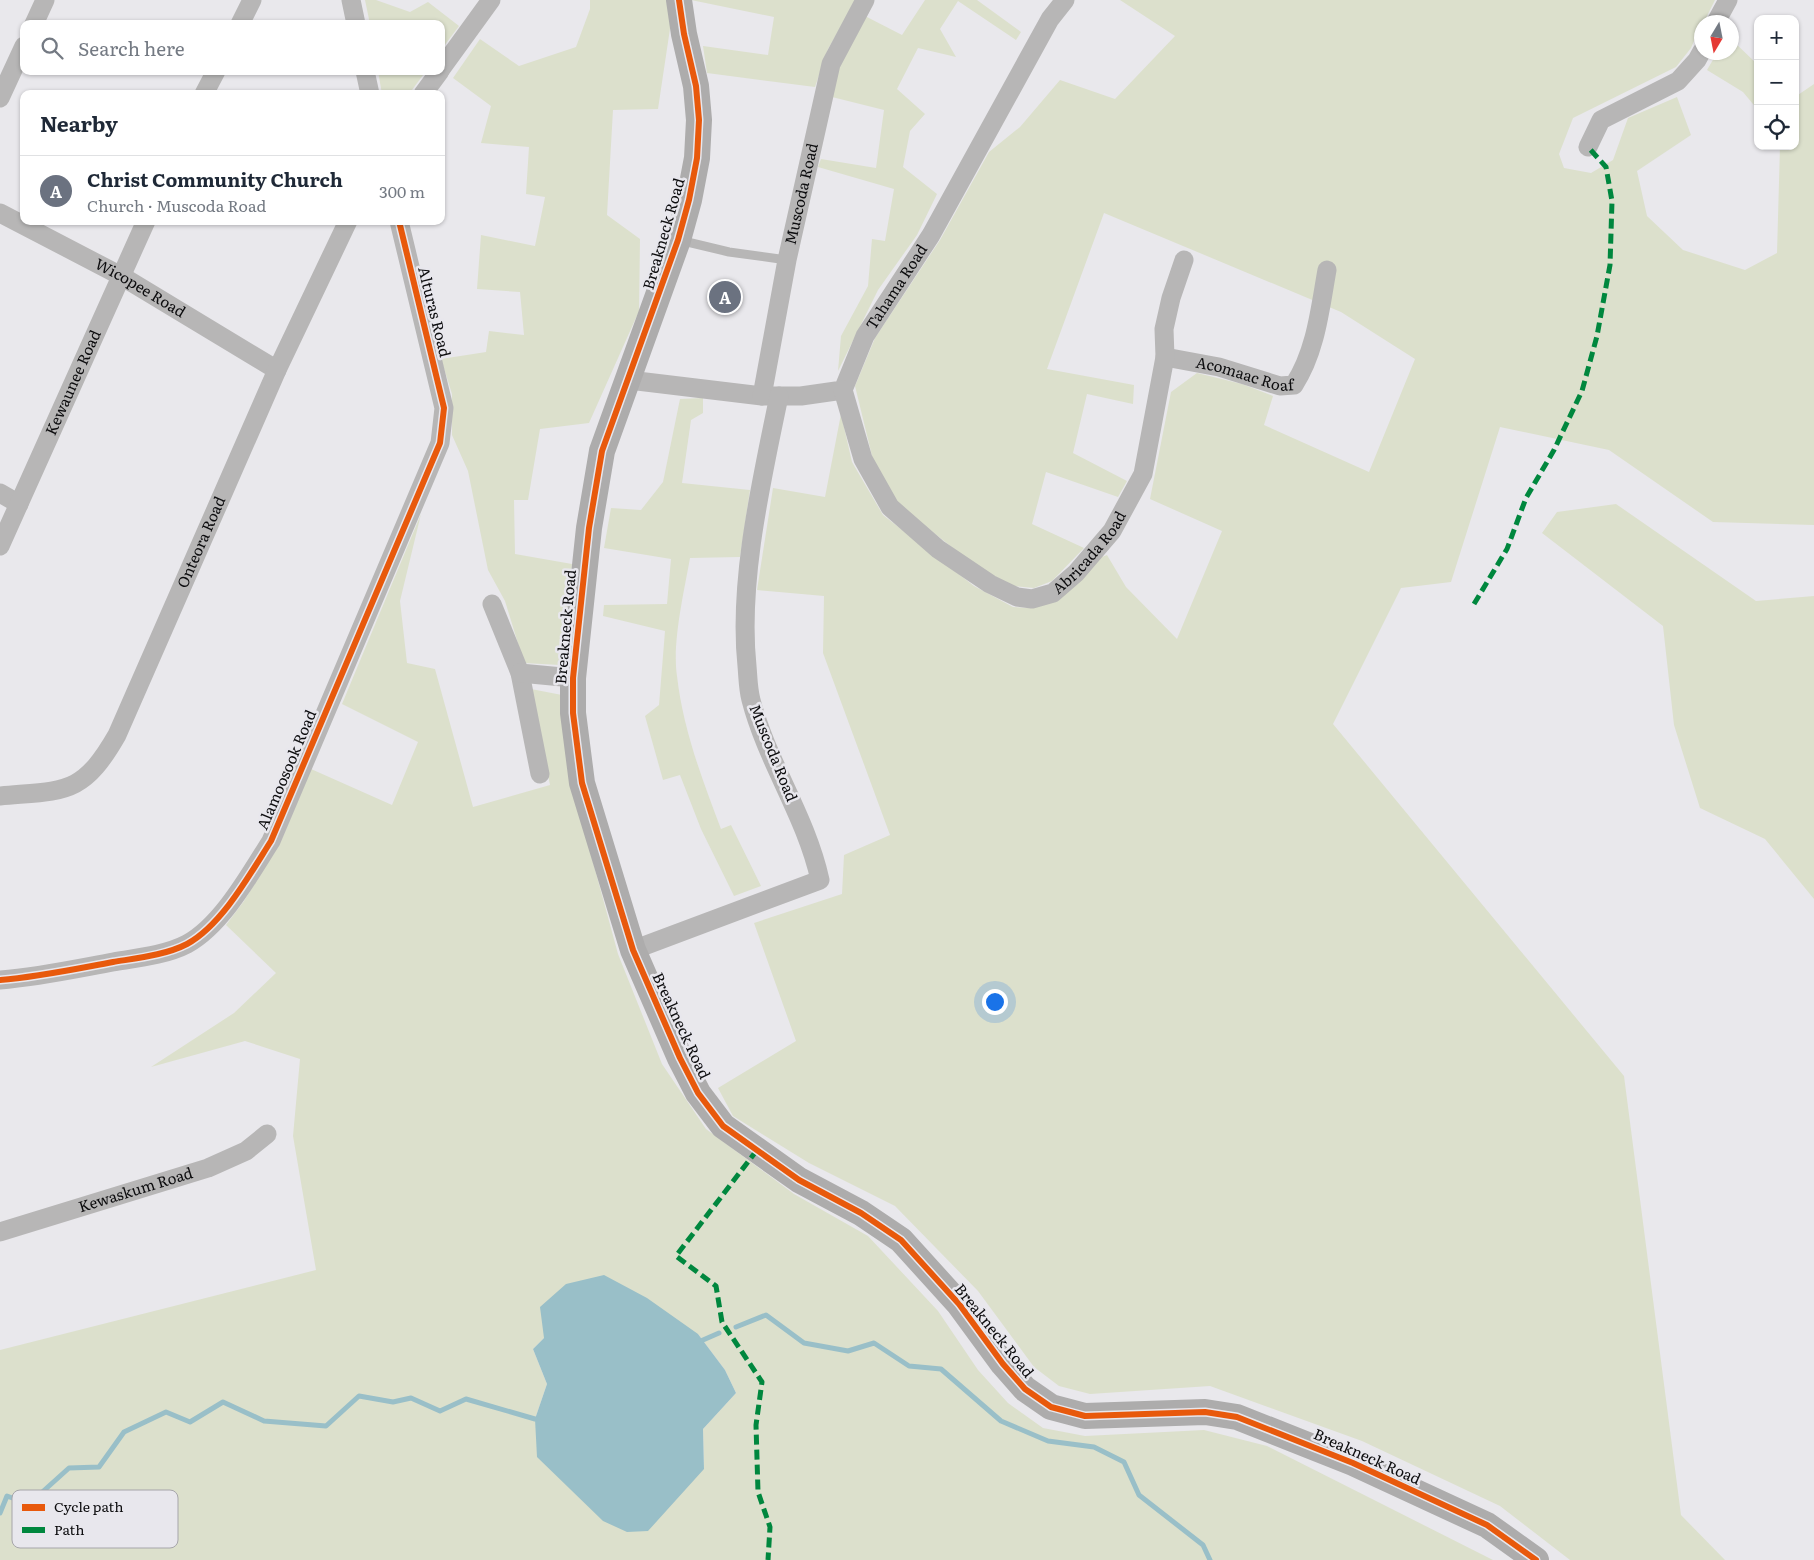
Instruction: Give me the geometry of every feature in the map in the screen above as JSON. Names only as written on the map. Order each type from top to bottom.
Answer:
[{"type":"street","points":[[36,20],[45,0]]},
{"type":"street","points":[[242,20],[252,0]]},
{"type":"street","points":[[351,0],[355,20]]},
{"type":"street","points":[[445,63],[491,0]]},
{"type":"street","name":"Breakneck Road","points":[[679,0],[684,34],[696,86],[699,120],[697,158],[690,200],[678,240],[602,451],[589,528],[572,678],[575,744],[582,783],[633,950],[680,1058],[698,1093],[723,1126],[799,1180],[860,1213],[900,1240],[959,1304],[1003,1364],[1025,1389],[1051,1407],[1085,1416],[1205,1412],[1237,1416],[1353,1463],[1487,1525],[1536,1560]]},
{"type":"street","name":"Muscoda Road","points":[[633,950],[820,880],[814,851],[750,698],[744,639],[746,589],[763,473],[770,396],[787,260],[831,64],[865,0]]},
{"type":"street","name":"Tahama Road","points":[[843,390],[866,336],[931,235],[1046,26],[1066,0]]},
{"type":"street","points":[[1720,15],[1728,0]]},
{"type":"street","points":[[0,98],[20,55]]},
{"type":"street","points":[[1588,147],[1601,120],[1678,81],[1697,60]]},
{"type":"street","points":[[206,90],[214,75]]},
{"type":"street","points":[[366,75],[369,90]]},
{"type":"street","points":[[426,90],[436,75]]},
{"type":"street","name":"Wicopee Road","points":[[0,213],[20,223]]},
{"type":"street","name":"Wicopee Road","points":[[23,225],[123,277],[277,370]]},
{"type":"street","name":"Kewaunee Road","points":[[0,546],[123,277],[144,225]]},
{"type":"street","name":"Onteora Road","points":[[0,796],[59,791],[82,781],[101,763],[117,735],[277,370],[346,225]]},
{"type":"street","name":"Alturas Road","points":[[400,225],[444,408]]},
{"type":"street","name":"Abricada Road","points":[[843,390],[863,458],[890,507],[938,549],[990,584],[1016,597],[1032,599],[1053,593],[1076,573],[1112,531],[1143,474],[1166,357],[1164,329],[1171,298],[1184,260]]},
{"type":"street","name":"Acomaac Roaf","points":[[1166,357],[1219,367],[1280,386],[1294,385],[1301,374],[1317,329],[1327,270]]},
{"type":"street","points":[[628,380],[770,396],[801,396],[843,390]]},
{"type":"street","name":"Alamoosook Road","points":[[0,980],[24,978],[128,959],[188,944],[214,922],[237,894],[270,841],[425,479],[440,443],[444,408]]},
{"type":"street","points":[[0,493],[18,504]]},
{"type":"street","points":[[492,604],[520,673],[540,774]]},
{"type":"street","points":[[520,673],[572,678]]},
{"type":"street","name":"Kewaskum Road","points":[[0,1232],[208,1168],[246,1152],[266,1134]]},
{"type":"lane","points":[[678,240],[729,252],[787,260]]},
{"type":"green space","points":[[365,0],[376,0],[410,12],[428,2],[459,26],[445,45],[445,20],[369,20]]},
{"type":"green space","points":[[590,0],[666,0],[671,22],[658,109],[613,110],[607,215],[640,239],[639,311],[589,423],[540,429],[528,500],[514,500],[515,554],[572,564],[560,665],[524,663],[505,601],[488,570],[468,471],[452,435],[452,394],[441,359],[486,352],[489,331],[524,335],[520,292],[477,289],[481,235],[535,246],[545,197],[526,194],[529,147],[481,143],[491,106],[453,78],[480,39],[519,66],[576,47],[590,9]]},
{"type":"green space","points":[[691,0],[856,0],[828,49],[815,87],[707,73],[703,46],[768,55],[774,17]]},
{"type":"green space","points":[[925,0],[977,0],[1021,32],[1016,40],[958,1],[940,29],[956,57],[918,48],[897,89],[925,114],[910,131],[903,167],[937,194],[917,235],[878,290],[838,371],[841,336],[868,286],[872,239],[885,241],[894,189],[818,167],[821,159],[876,168],[884,110],[832,97],[839,68],[865,16],[902,35]]},
{"type":"green space","points":[[1120,0],[1715,0],[1708,15],[1694,15],[1694,41],[1691,48],[1676,67],[1573,118],[1559,154],[1564,168],[1591,173],[1613,160],[1628,118],[1677,97],[1691,135],[1637,171],[1647,216],[1683,250],[1745,270],[1777,253],[1780,150],[1799,150],[1799,94],[1814,84],[1814,525],[1713,522],[1609,450],[1500,427],[1451,582],[1401,588],[1333,724],[1624,1076],[1681,1515],[1725,1560],[1570,1560],[1500,1506],[1362,1441],[1210,1386],[1090,1394],[1059,1386],[1034,1367],[978,1291],[895,1206],[809,1163],[733,1116],[718,1088],[796,1041],[754,923],[842,894],[844,855],[890,835],[823,653],[824,596],[757,590],[773,488],[825,497],[841,414],[852,462],[883,515],[974,586],[1013,607],[1032,608],[1097,559],[1107,555],[1126,587],[1177,639],[1222,531],[1150,499],[1171,392],[1197,373],[1242,384],[1273,396],[1264,425],[1369,472],[1415,359],[1341,312],[1104,213],[1047,369],[1134,385],[1133,404],[1087,394],[1073,453],[1127,481],[1118,497],[1046,472],[1032,524],[1084,548],[1052,581],[1034,588],[1014,586],[982,571],[896,503],[873,460],[855,386],[875,338],[940,240],[989,152],[1020,127],[1060,80],[1115,99],[1175,36]]},
{"type":"green space","points":[[1739,47],[1754,61],[1754,105],[1743,92],[1707,70],[1713,60],[1739,60]]},
{"type":"green space","points":[[379,75],[423,75],[412,90],[381,90]]},
{"type":"green space","points":[[703,398],[703,413],[691,420],[682,483],[750,490],[740,557],[690,558],[679,617],[676,663],[680,696],[689,735],[700,773],[721,829],[731,825],[761,886],[734,896],[701,829],[680,775],[663,780],[645,716],[659,705],[665,631],[603,616],[604,605],[667,604],[671,559],[604,548],[611,508],[641,510],[663,482],[680,399]]},
{"type":"green space","points":[[1616,504],[1756,601],[1814,596],[1814,899],[1765,839],[1700,808],[1674,725],[1663,626],[1542,533],[1557,512]]},
{"type":"green space","points":[[421,514],[400,601],[407,663],[435,669],[473,807],[550,785],[531,689],[562,695],[572,785],[618,954],[662,1064],[706,1129],[794,1194],[868,1236],[938,1311],[978,1370],[1008,1403],[1043,1428],[1085,1436],[1204,1430],[1267,1446],[1493,1560],[0,1560],[0,1350],[316,1270],[293,1136],[300,1059],[245,1041],[151,1067],[234,1013],[276,973],[226,925],[244,901],[281,841],[311,769],[392,805],[418,742],[342,704]],"holes":[[[698,1334],[725,1370],[736,1393],[703,1429],[704,1469],[535,1419],[547,1384],[533,1349],[544,1338]]]},
{"type":"water","points":[[604,1275],[647,1298],[698,1334],[725,1370],[736,1393],[703,1429],[704,1469],[648,1531],[627,1532],[603,1521],[537,1457],[535,1419],[547,1384],[533,1349],[544,1338],[540,1307],[566,1284]]},
{"type":"waterway","points":[[736,1327],[766,1315],[804,1343],[848,1351],[874,1343],[909,1366],[941,1369],[1001,1421],[1048,1441],[1094,1447],[1124,1462],[1139,1495],[1203,1545],[1210,1560]]},
{"type":"waterway","points":[[703,1340],[719,1333]]},
{"type":"waterway","points":[[45,1490],[69,1468],[99,1467],[124,1432],[166,1412],[190,1422],[223,1402],[264,1421],[326,1426],[359,1396],[393,1402],[411,1398],[440,1411],[466,1399],[535,1419]]},
{"type":"waterway","points":[[0,1513],[7,1496],[12,1498]]},
{"type":"marked path","points":[[1474,604],[1507,549],[1526,498],[1554,450],[1582,391],[1597,336],[1610,265],[1612,201],[1606,167],[1588,147]]},
{"type":"marked path","points":[[757,1150],[676,1256],[716,1286],[722,1322],[762,1382],[756,1425],[758,1492],[770,1527],[768,1560]]},
{"type":"cycle path","points":[[679,0],[684,34],[696,86],[699,120],[697,158],[689,200],[678,240],[602,451],[589,528],[573,678],[573,713],[582,783],[633,950],[680,1058],[698,1093],[723,1126],[799,1180],[861,1213],[901,1240],[959,1304],[1003,1364],[1025,1389],[1051,1407],[1085,1416],[1205,1412],[1237,1417],[1353,1463],[1487,1525],[1536,1560]]},
{"type":"cycle path","points":[[0,980],[42,975],[151,956],[187,944],[212,925],[223,912],[271,841],[440,443],[444,408],[400,225]]},
{"type":"place","name":"Christ Community Church","points":[[725,297]]}]
